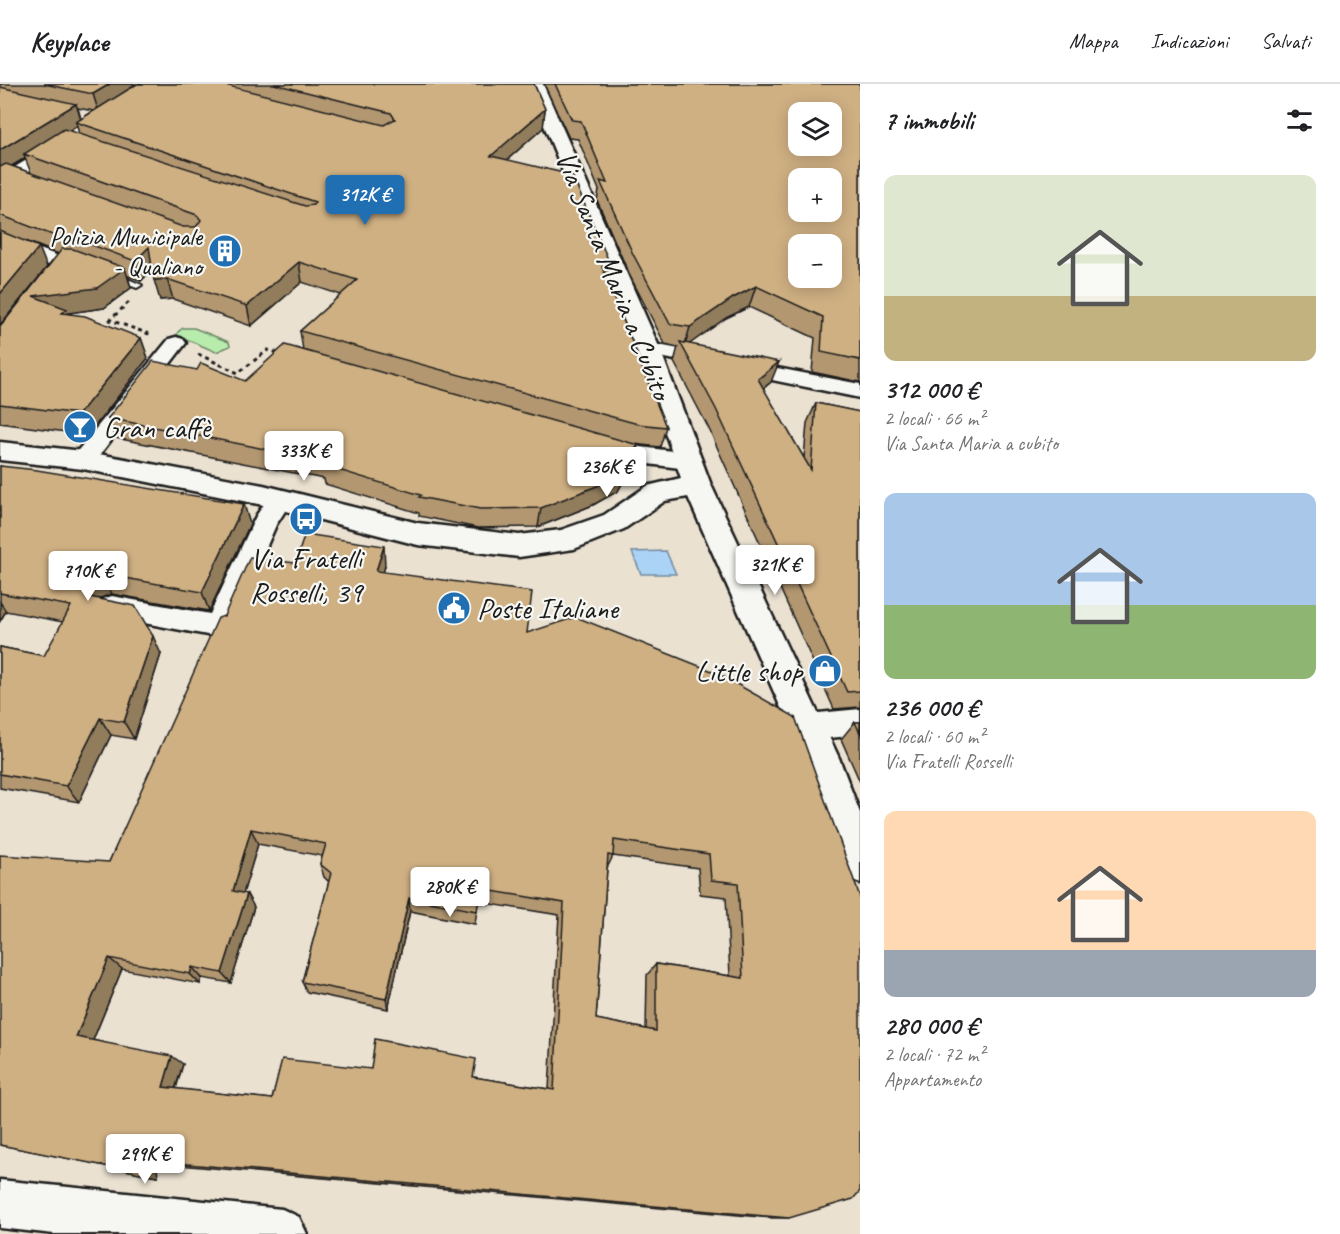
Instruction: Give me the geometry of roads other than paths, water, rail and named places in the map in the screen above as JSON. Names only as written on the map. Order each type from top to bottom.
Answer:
[{"type":"main road","name":"Via Santa Maria a Cubito","points":[[535,84],[648,349],[692,473],[808,727],[860,864]]},
{"type":"main road","points":[[0,451],[82,460],[280,500],[418,534],[519,546],[564,541],[614,522],[692,473]]},
{"type":"main road","points":[[0,1204],[205,1229],[282,1234]]},
{"type":"street","points":[[4,180],[75,136]]},
{"type":"street","points":[[4,180],[34,183]]},
{"type":"street","points":[[0,239],[67,264],[0,343]]},
{"type":"street","points":[[82,460],[176,344]]},
{"type":"street","points":[[648,349],[860,391]]},
{"type":"street","points":[[575,438],[692,473]]},
{"type":"street","points":[[112,607],[218,626],[265,522],[280,500]]},
{"type":"street","points":[[808,727],[860,722]]},
{"type":"lane","points":[[104,272],[137,285]]},
{"type":"water","points":[[666,551],[676,574],[641,574],[632,552]]},
{"type":"place","name":"Polizia Municipale - Qualiano","points":[[225,251]]},
{"type":"place","name":"Gran caffè","points":[[80,427]]},
{"type":"place","name":"Via Fratelli Rosselli, 39","points":[[306,519]]},
{"type":"place","name":"Poste Italiane","points":[[454,608]]},
{"type":"place","name":"Little shop","points":[[825,671]]}]
